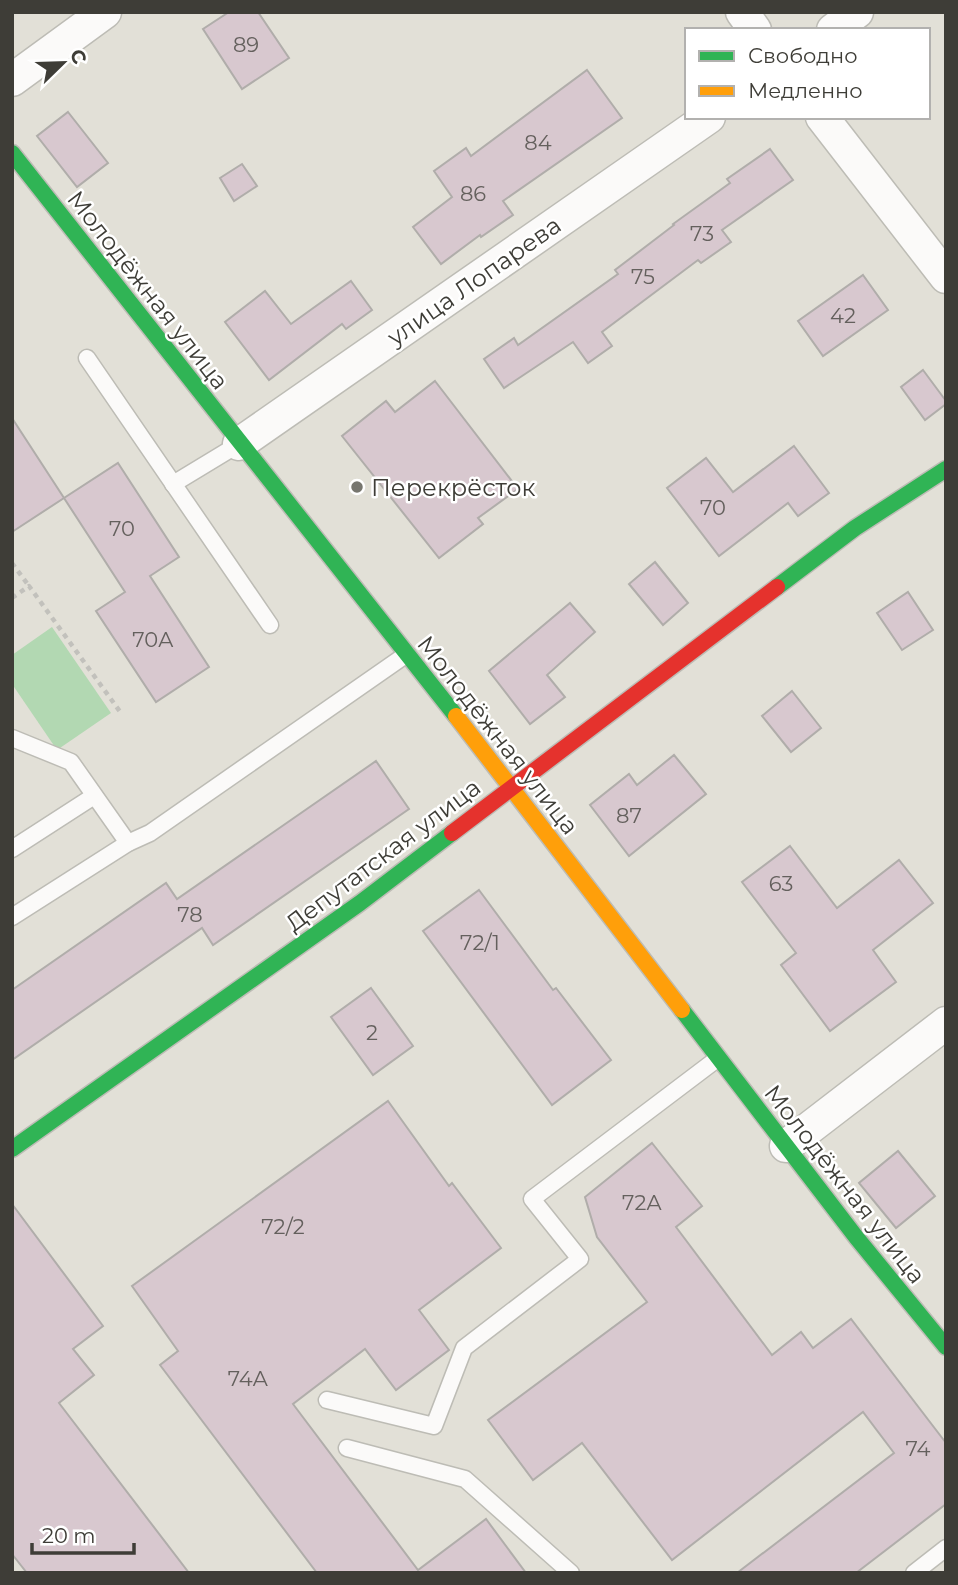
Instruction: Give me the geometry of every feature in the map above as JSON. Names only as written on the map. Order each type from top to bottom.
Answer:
[{"type":"street","points":[[12,80],[105,12]]},
{"type":"street","points":[[742,12],[754,28]]},
{"type":"street","points":[[836,28],[857,12]]},
{"type":"street","name":"улица Лопарева","points":[[239,444],[706,119]]},
{"type":"street","points":[[824,119],[946,277]]},
{"type":"street","name":"Молодёжная улица","points":[[12,153],[407,654],[717,1059],[946,1347]]},
{"type":"street","name":"Депутатская улица","points":[[12,1149],[360,903],[855,528],[946,468]]},
{"type":"street","points":[[786,1146],[946,1023]]},
{"type":"lane","points":[[87,358],[270,625]]},
{"type":"lane","points":[[173,484],[239,444]]},
{"type":"lane","points":[[12,917],[128,843],[150,833],[407,654]]},
{"type":"lane","points":[[12,738],[71,762],[128,843]]},
{"type":"lane","points":[[12,849],[94,796]]},
{"type":"lane","points":[[327,1400],[434,1426],[464,1348],[580,1259],[532,1199],[717,1059]]},
{"type":"lane","points":[[346,1448],[465,1479],[571,1573]]},
{"type":"lane","points":[[914,1573],[946,1548]]},
{"type":"path","points":[[12,563],[121,713]]},
{"type":"path","points":[[12,597],[29,586]]},
{"type":"green space","points":[[52,627],[111,713],[57,750],[12,684],[12,655]]},
{"type":"building","points":[[229,12],[258,12],[289,58],[242,89],[203,29]]},
{"type":"building","points":[[587,70],[622,118],[503,201],[513,215],[441,264],[413,227],[452,197],[434,171],[466,148],[471,156]]},
{"type":"building","points":[[68,112],[108,163],[77,187],[37,136]]},
{"type":"building","points":[[770,149],[793,180],[722,230],[731,242],[701,263],[698,260],[602,332],[612,346],[588,363],[573,342],[504,388],[484,359],[514,338],[518,345],[618,274],[615,270],[730,183],[727,179]]},
{"type":"building","points":[[242,164],[257,186],[234,201],[220,178]]},
{"type":"building","points":[[863,275],[888,310],[823,356],[798,321]]},
{"type":"building","points":[[351,281],[372,310],[346,329],[342,324],[269,380],[225,322],[265,291],[291,324]]},
{"type":"building","points":[[923,370],[946,401],[946,404],[925,420],[901,387]]},
{"type":"building","points":[[435,381],[518,489],[478,518],[483,524],[439,558],[342,436],[386,401],[395,412]]},
{"type":"building","points":[[12,418],[64,498],[12,532]]},
{"type":"building","points":[[794,446],[829,493],[798,516],[788,503],[719,556],[667,488],[706,458],[733,492]]},
{"type":"building","points":[[118,463],[179,557],[150,576],[209,667],[156,702],[96,611],[125,592],[64,498]]},
{"type":"building","points":[[655,562],[688,603],[663,625],[629,584]]},
{"type":"building","points":[[908,592],[933,630],[902,650],[877,613]]},
{"type":"building","points":[[570,603],[595,632],[547,675],[565,697],[530,724],[489,671]]},
{"type":"building","points":[[792,691],[821,728],[791,752],[762,716]]},
{"type":"building","points":[[674,755],[706,794],[629,856],[590,805],[629,774],[637,785]]},
{"type":"building","points":[[376,761],[409,809],[213,945],[202,928],[12,1060],[12,990],[166,883],[177,899]]},
{"type":"building","points":[[790,846],[837,908],[899,860],[933,903],[873,950],[896,982],[830,1031],[781,965],[796,953],[742,882]]},
{"type":"building","points":[[479,890],[553,990],[556,988],[611,1060],[552,1105],[423,931]]},
{"type":"building","points":[[371,988],[413,1046],[373,1075],[331,1017]]},
{"type":"building","points":[[388,1101],[449,1186],[452,1183],[501,1248],[419,1310],[449,1350],[396,1390],[365,1349],[293,1404],[418,1570],[486,1519],[526,1573],[317,1573],[160,1365],[178,1351],[132,1286]]},
{"type":"building","points":[[652,1143],[702,1206],[676,1227],[772,1355],[801,1332],[813,1348],[851,1319],[946,1443],[946,1504],[856,1573],[737,1573],[894,1453],[863,1412],[672,1560],[582,1443],[533,1480],[488,1420],[647,1302],[597,1237],[585,1197]]},
{"type":"building","points":[[898,1151],[935,1196],[896,1228],[859,1183]]},
{"type":"building","points":[[12,1204],[103,1326],[73,1349],[94,1375],[59,1403],[189,1573],[27,1573],[12,1554]]},
{"type":"traffic: fast","points":[[12,153],[456,716]]},
{"type":"traffic: fast","points":[[777,587],[855,528],[946,469]]},
{"type":"traffic: fast","points":[[12,1149],[360,903],[452,833]]},
{"type":"traffic: fast","points":[[682,1010],[856,1237],[946,1347]]},
{"type":"traffic: slow","points":[[456,716],[682,1010]]},
{"type":"traffic: jam","points":[[452,833],[777,587]]},
{"type":"place","name":"Перекрёсток","points":[[357,487]]}]
